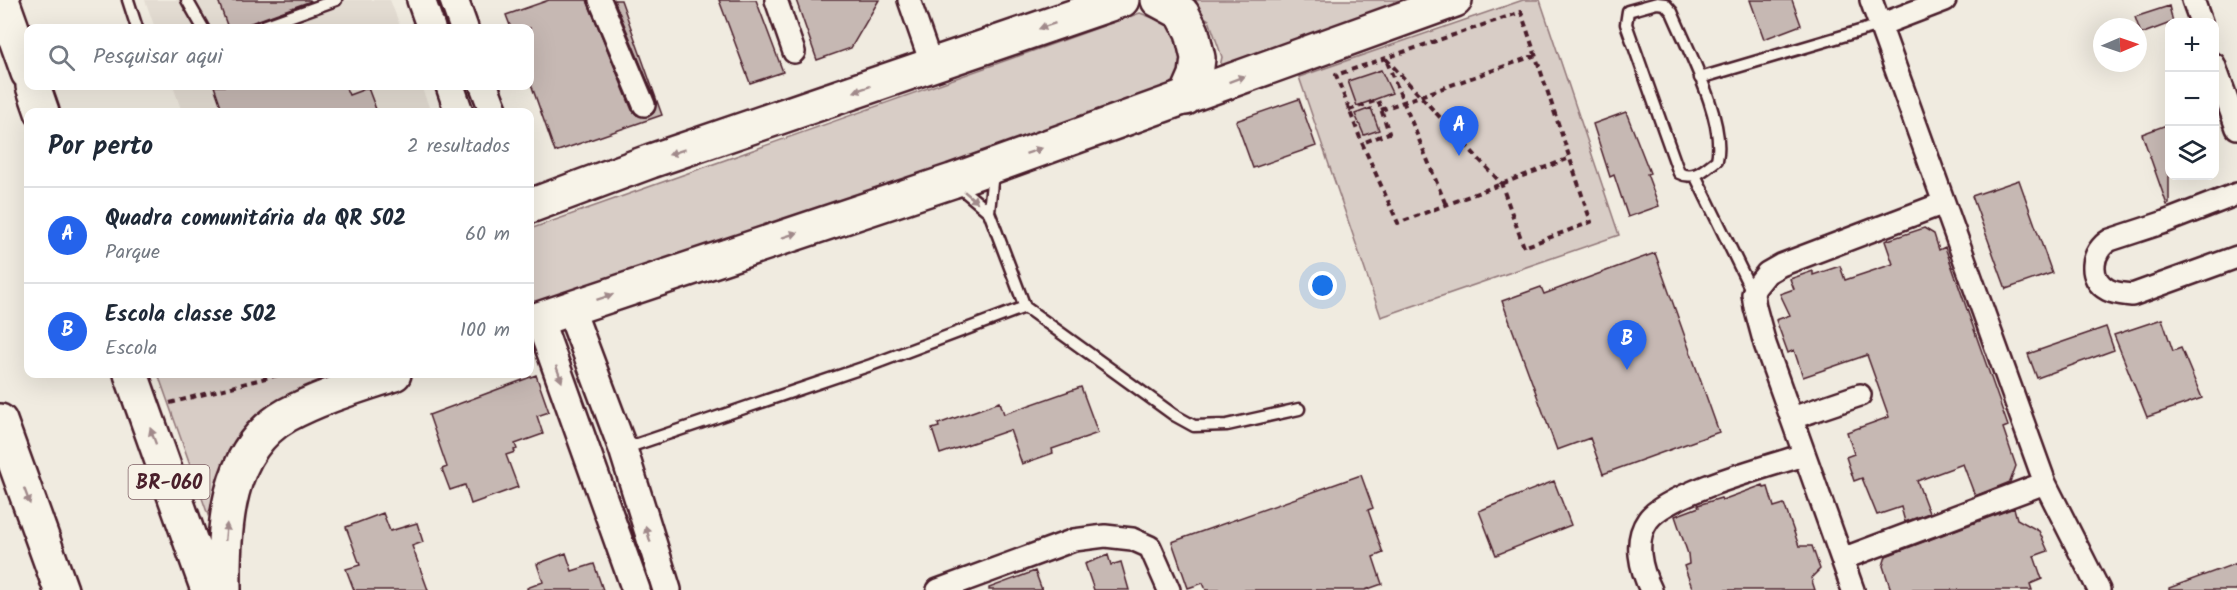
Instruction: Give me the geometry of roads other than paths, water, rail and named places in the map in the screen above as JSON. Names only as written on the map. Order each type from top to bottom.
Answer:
[{"type":"main road","points":[[2,0],[24,63]]},
{"type":"main road","points":[[534,205],[651,161],[1122,0]]},
{"type":"main road","points":[[1158,0],[1182,13],[1192,32],[1198,58],[1196,75],[1186,98]]},
{"type":"main road","points":[[534,320],[952,181],[1455,0]]},
{"type":"main road","points":[[34,90],[41,108]]},
{"type":"main road","name":"BR-060","points":[[132,378],[208,590]]},
{"type":"main road","points":[[224,590],[223,563],[227,514],[235,478],[248,451],[263,433],[285,416],[314,402],[383,378]]},
{"type":"main road","points":[[0,421],[61,590]]},
{"type":"street","points":[[421,0],[430,24]]},
{"type":"street","points":[[454,0],[463,24]]},
{"type":"street","points":[[600,0],[644,105]]},
{"type":"street","points":[[776,0],[794,52]]},
{"type":"street","points":[[909,0],[932,66]]},
{"type":"street","points":[[1871,0],[2044,483],[2099,590]]},
{"type":"street","points":[[1880,25],[1945,0]]},
{"type":"street","points":[[2193,0],[2200,18]]},
{"type":"street","points":[[2217,72],[2237,128]]},
{"type":"street","points":[[451,90],[458,108]]},
{"type":"street","points":[[486,90],[492,108]]},
{"type":"street","points":[[2237,194],[2110,240],[2097,251],[2094,269],[2098,283],[2107,290],[2132,295],[2237,257]]},
{"type":"street","points":[[1852,590],[1766,344],[1753,294],[1767,273],[1781,265],[1944,203]]},
{"type":"street","points":[[570,308],[623,449],[667,590]]},
{"type":"street","points":[[534,320],[636,590]]},
{"type":"street","points":[[1792,418],[1860,395]]},
{"type":"street","points":[[1651,590],[1641,565],[1641,533],[1647,520],[1658,508],[1734,477],[1804,455]]},
{"type":"street","points":[[1842,559],[2044,483]]},
{"type":"street","points":[[938,590],[1074,540],[1105,536],[1132,539],[1150,547],[1169,590]]},
{"type":"lane","points":[[128,0],[136,24]]},
{"type":"lane","points":[[187,0],[200,24]]},
{"type":"lane","points":[[269,24],[336,0]]},
{"type":"lane","points":[[1657,3],[1665,4],[1672,12],[1700,78],[1717,124],[1719,151],[1717,160],[1695,176],[1685,176],[1679,173],[1626,24],[1628,11],[1657,3]]},
{"type":"lane","points":[[1700,78],[1880,25]]},
{"type":"lane","points":[[994,166],[989,212],[1025,307],[1174,415],[1194,426],[1227,425],[1299,409]]},
{"type":"lane","points":[[1695,176],[1753,294]]},
{"type":"lane","points":[[952,181],[989,212]]},
{"type":"lane","points":[[623,449],[871,365],[1025,307]]},
{"type":"place","name":"Quadra comunitária da QR 502","points":[[1459,156]]},
{"type":"place","name":"Escola classe 502","points":[[1627,370]]}]
